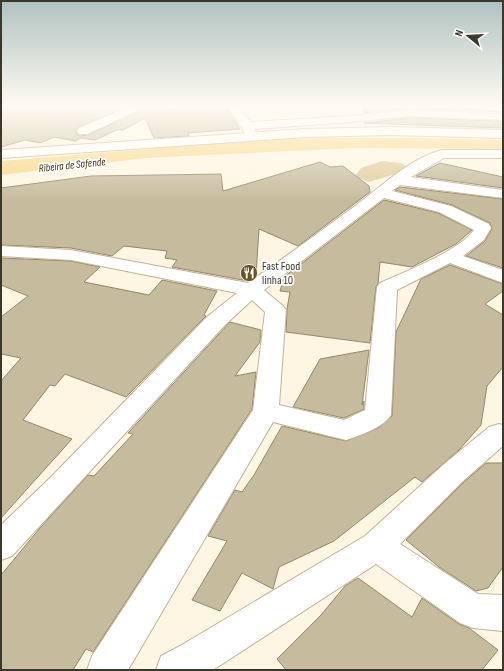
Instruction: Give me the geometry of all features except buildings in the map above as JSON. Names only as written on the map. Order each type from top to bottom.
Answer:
[{"type":"street","points":[[1,154],[170,138]]},
{"type":"street","points":[[1,546],[216,321],[252,290],[389,186],[427,160],[442,154],[503,154]]},
{"type":"street","points":[[389,186],[503,194]]},
{"type":"street","points":[[266,411],[346,430],[378,415],[387,287],[450,257],[481,234],[483,228],[445,209],[389,186]]},
{"type":"street","points":[[1,251],[71,255],[252,290],[276,310],[266,411],[106,670]]},
{"type":"street","points":[[450,257],[503,277]]},
{"type":"street","points":[[176,670],[376,546],[453,473],[499,434]]},
{"type":"street","points":[[376,546],[473,611],[503,612]]},
{"type":"shaded area","points":[[382,161],[401,163],[407,167],[396,174],[369,182],[355,176],[361,168]]},
{"type":"water","name":"Ribeira de Safende","points":[[423,138],[503,140],[503,149],[356,148],[146,158],[1,175],[1,161],[274,139]]},
{"type":"place","name":"Fast Food linha 10","points":[[249,273]]}]
